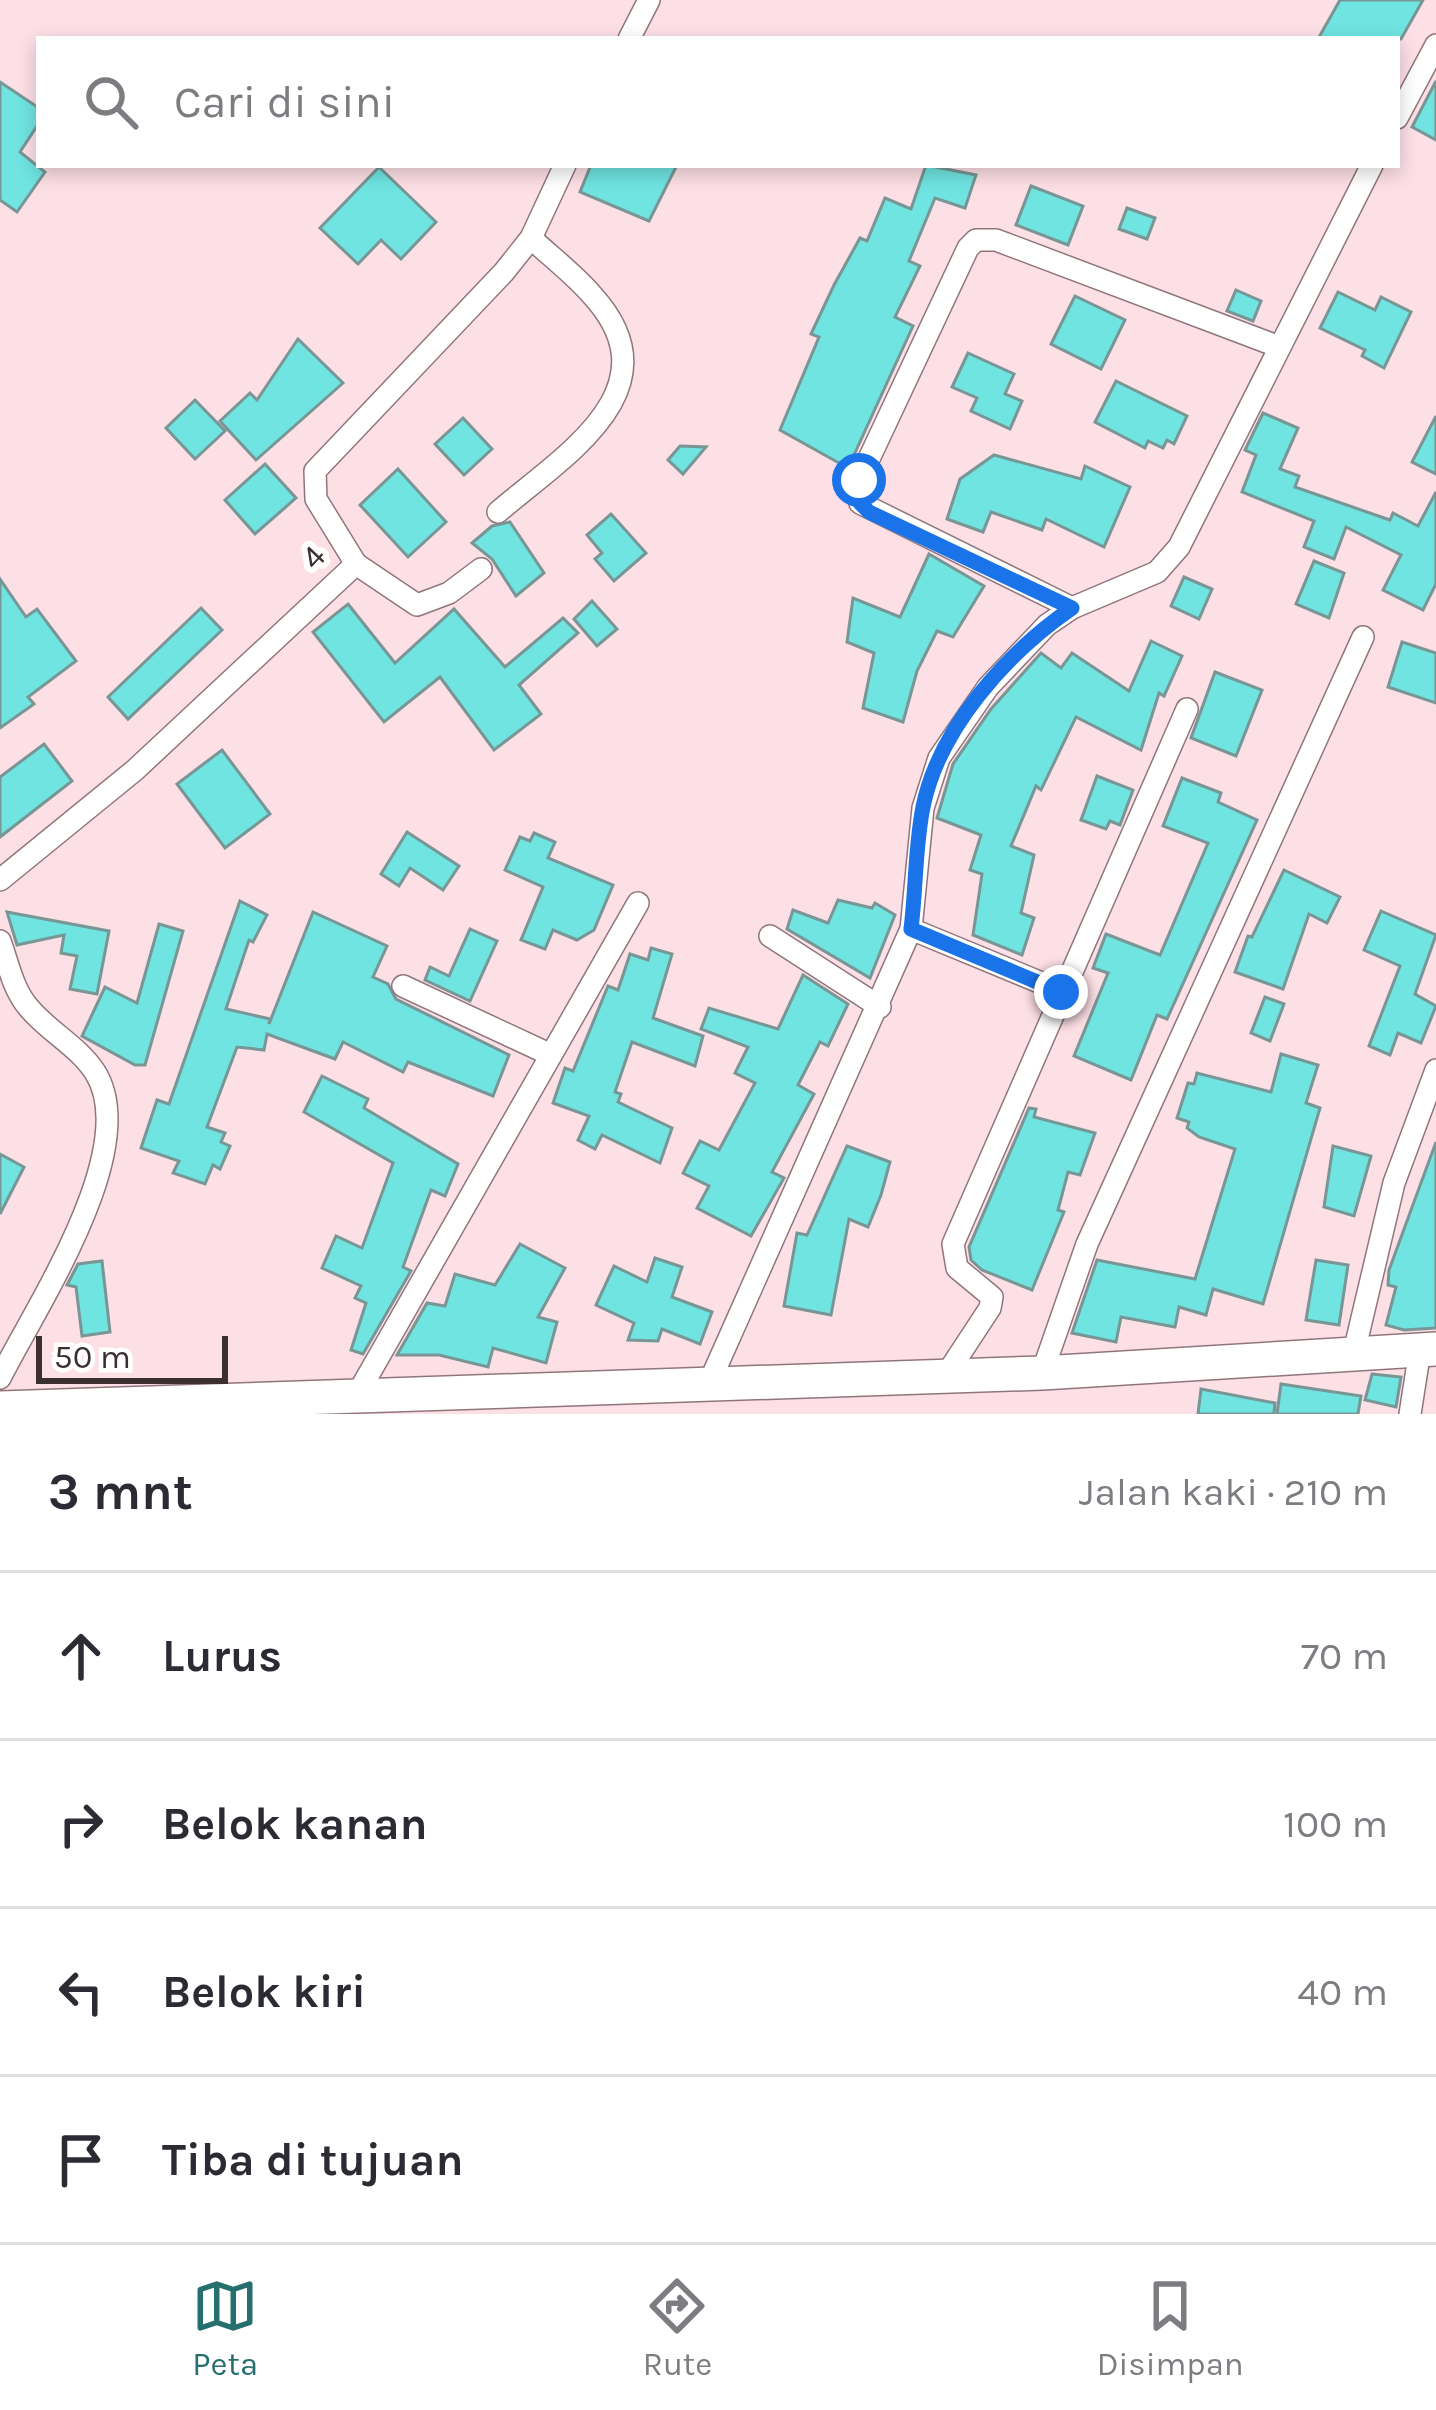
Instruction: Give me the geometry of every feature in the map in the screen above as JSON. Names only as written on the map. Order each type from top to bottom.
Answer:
[{"type":"main road","points":[[0,1408],[268,1406],[358,1393],[1042,1373],[1428,1349]]},
{"type":"street","points":[[631,36],[650,0]]},
{"type":"street","points":[[1400,115],[1426,87],[1436,45]]},
{"type":"street","name":"4","points":[[0,880],[134,770],[356,564],[316,499],[315,471],[531,238],[564,168]]},
{"type":"street","points":[[710,1381],[911,929],[923,808],[939,758],[988,687],[1047,625],[1168,562],[1370,168]]},
{"type":"street","points":[[498,512],[601,422],[621,386],[624,366],[619,340],[594,296],[531,238]]},
{"type":"street","points":[[1072,608],[860,503],[859,480],[968,248],[976,239],[996,241],[1277,346]]},
{"type":"street","points":[[356,564],[417,605],[449,593],[482,569]]},
{"type":"street","points":[[1042,1373],[1087,1244],[1363,637]]},
{"type":"street","points":[[946,1375],[992,1297],[957,1268],[951,1252],[1187,709]]},
{"type":"street","points":[[358,1393],[638,903]]},
{"type":"street","points":[[911,929],[1061,992]]},
{"type":"street","points":[[770,936],[880,1007]]},
{"type":"street","points":[[0,941],[24,1003],[84,1057],[106,1096],[104,1136],[89,1202],[0,1378]]},
{"type":"street","points":[[403,986],[551,1055]]},
{"type":"street","points":[[1354,1352],[1394,1183],[1436,1070]]},
{"type":"street","points":[[1410,1414],[1428,1349]]},
{"type":"building","points":[[1340,0],[1423,0],[1401,39],[1320,36]]},
{"type":"building","points":[[1436,81],[1436,140],[1412,127]]},
{"type":"building","points":[[0,82],[36,106],[36,128],[20,152],[45,172],[17,212],[0,200]]},
{"type":"building","points":[[378,168],[436,222],[401,259],[381,240],[358,264],[320,228]]},
{"type":"building","points":[[590,168],[676,168],[649,221],[580,192]]},
{"type":"building","points":[[925,168],[976,175],[965,208],[935,198],[909,261],[920,266],[895,317],[913,326],[848,468],[780,430],[819,337],[811,334],[860,238],[867,241],[885,198],[911,209]]},
{"type":"building","points":[[1031,186],[1083,206],[1068,245],[1016,225]]},
{"type":"building","points":[[1127,208],[1155,218],[1147,239],[1119,229]]},
{"type":"building","points":[[1236,290],[1261,301],[1253,321],[1227,311]]},
{"type":"building","points":[[1338,292],[1375,310],[1381,297],[1411,312],[1384,368],[1362,356],[1365,350],[1320,328]]},
{"type":"building","points":[[1075,296],[1125,320],[1101,369],[1051,344]]},
{"type":"building","points":[[298,339],[343,383],[256,460],[220,421],[250,393],[257,400]]},
{"type":"building","points":[[968,353],[1014,374],[1005,394],[1022,401],[1010,429],[971,411],[977,398],[952,387]]},
{"type":"building","points":[[1116,381],[1187,416],[1174,444],[1167,440],[1163,448],[1148,441],[1145,448],[1095,422]]},
{"type":"building","points":[[195,400],[225,431],[195,459],[166,428]]},
{"type":"building","points":[[1263,413],[1298,428],[1280,469],[1299,476],[1295,487],[1390,520],[1393,513],[1418,526],[1436,492],[1436,584],[1423,610],[1383,590],[1401,555],[1346,527],[1334,559],[1304,547],[1314,521],[1242,492],[1256,455],[1245,450]]},
{"type":"building","points":[[1436,416],[1436,474],[1412,462]]},
{"type":"building","points":[[463,418],[492,449],[464,475],[435,444]]},
{"type":"building","points":[[680,446],[706,447],[683,474],[668,460]]},
{"type":"building","points":[[994,455],[1081,479],[1085,466],[1130,487],[1104,547],[1046,519],[1042,530],[991,512],[983,532],[947,519],[960,479]]},
{"type":"building","points":[[265,464],[296,498],[255,534],[225,500]]},
{"type":"building","points":[[398,469],[446,522],[408,557],[360,505]]},
{"type":"building","points":[[611,514],[646,553],[614,581],[595,559],[602,553],[587,535]]},
{"type":"building","points":[[510,522],[544,573],[516,596],[492,559],[472,543],[492,526]]},
{"type":"building","points":[[929,554],[984,586],[953,637],[937,631],[917,671],[903,722],[863,708],[874,653],[847,642],[853,598],[900,617]]},
{"type":"building","points":[[1314,561],[1344,573],[1329,618],[1296,604]]},
{"type":"building","points":[[1184,577],[1212,589],[1199,619],[1171,606]]},
{"type":"building","points":[[0,579],[26,617],[37,609],[76,661],[28,697],[34,704],[0,728]]},
{"type":"building","points":[[592,601],[617,629],[597,646],[574,619]]},
{"type":"building","points":[[348,604],[395,663],[454,609],[505,667],[563,618],[578,633],[519,685],[541,714],[494,750],[440,677],[384,722],[313,632]]},
{"type":"building","points":[[201,608],[222,630],[128,719],[108,697]]},
{"type":"building","points":[[1151,641],[1182,656],[1164,696],[1159,693],[1141,750],[1076,717],[1041,790],[1036,786],[1011,846],[1034,855],[1021,913],[1034,918],[1022,955],[973,935],[982,874],[970,870],[981,835],[937,818],[953,764],[991,709],[1041,653],[1061,668],[1072,653],[1129,691]]},
{"type":"building","points":[[1402,642],[1436,653],[1436,703],[1388,687]]},
{"type":"building","points":[[1215,672],[1262,690],[1236,756],[1191,738]]},
{"type":"building","points":[[44,744],[72,781],[0,837],[0,777]]},
{"type":"building","points":[[222,750],[270,814],[225,848],[177,784]]},
{"type":"building","points":[[1097,776],[1133,790],[1120,825],[1110,821],[1106,829],[1081,820]]},
{"type":"building","points":[[1182,778],[1221,793],[1218,802],[1257,820],[1167,1019],[1157,1015],[1131,1080],[1074,1056],[1108,973],[1093,968],[1106,934],[1160,955],[1208,843],[1163,826]]},
{"type":"building","points":[[407,832],[459,866],[443,890],[410,868],[399,886],[381,874]]},
{"type":"building","points":[[534,833],[555,842],[548,858],[613,885],[594,930],[577,940],[553,930],[545,949],[521,940],[543,887],[505,870],[520,837],[530,841]]},
{"type":"building","points":[[1284,870],[1340,897],[1327,923],[1309,914],[1283,989],[1235,972],[1248,936],[1252,937]]},
{"type":"building","points":[[838,900],[872,908],[875,903],[895,915],[870,978],[787,929],[793,910],[828,923]]},
{"type":"building","points":[[240,901],[267,915],[253,942],[249,940],[226,1009],[270,1019],[269,1024],[313,912],[387,946],[373,977],[388,984],[396,999],[509,1055],[493,1096],[408,1062],[403,1072],[343,1042],[335,1059],[267,1034],[264,1050],[237,1047],[207,1127],[225,1133],[221,1142],[230,1146],[220,1169],[213,1165],[205,1184],[173,1173],[179,1161],[141,1148],[157,1100],[169,1104]]},
{"type":"building","points":[[1381,911],[1436,935],[1415,994],[1436,1006],[1421,1043],[1398,1033],[1390,1055],[1369,1046],[1400,966],[1364,950]]},
{"type":"building","points":[[7,912],[109,931],[97,994],[70,989],[77,956],[61,953],[64,935],[17,945]]},
{"type":"building","points":[[159,924],[183,931],[145,1065],[135,1065],[82,1036],[105,987],[137,1003]]},
{"type":"building","points":[[470,929],[497,941],[470,1001],[425,980],[430,967],[449,976]]},
{"type":"building","points":[[651,948],[672,954],[653,1018],[703,1036],[695,1066],[632,1042],[615,1092],[621,1094],[618,1102],[672,1128],[660,1163],[602,1135],[595,1149],[578,1140],[589,1116],[553,1103],[565,1068],[573,1071],[608,986],[618,990],[630,954],[648,960]]},
{"type":"building","points":[[803,975],[848,1004],[828,1046],[820,1042],[798,1085],[814,1094],[772,1172],[784,1178],[751,1236],[697,1208],[709,1186],[683,1173],[700,1141],[719,1150],[755,1083],[735,1073],[748,1047],[701,1029],[709,1008],[778,1029]]},
{"type":"building","points":[[1265,997],[1284,1004],[1270,1041],[1251,1033]]},
{"type":"building","points":[[1281,1054],[1318,1065],[1306,1103],[1320,1108],[1263,1304],[1213,1289],[1206,1315],[1179,1307],[1175,1327],[1121,1317],[1116,1342],[1072,1333],[1097,1260],[1195,1279],[1235,1149],[1199,1137],[1187,1128],[1189,1122],[1177,1118],[1188,1083],[1194,1084],[1197,1073],[1271,1092]]},
{"type":"building","points":[[322,1076],[368,1099],[364,1108],[458,1164],[445,1196],[431,1190],[403,1267],[411,1271],[363,1354],[351,1350],[366,1303],[355,1298],[361,1286],[322,1268],[336,1236],[362,1248],[393,1163],[304,1112]]},
{"type":"building","points":[[1029,1108],[1036,1109],[1034,1117],[1095,1133],[1080,1175],[1068,1172],[1058,1210],[1064,1212],[1032,1290],[982,1270],[971,1260],[969,1247]]},
{"type":"building","points":[[1436,1142],[1436,1328],[1404,1330],[1386,1325],[1396,1287],[1388,1285],[1389,1270]]},
{"type":"building","points":[[847,1146],[890,1162],[881,1195],[868,1227],[849,1219],[831,1315],[784,1306],[797,1233],[807,1235]]},
{"type":"building","points":[[1333,1146],[1371,1156],[1354,1216],[1324,1207]]},
{"type":"building","points":[[0,1154],[24,1167],[0,1214]]},
{"type":"building","points":[[520,1244],[565,1268],[538,1317],[557,1322],[546,1363],[493,1348],[488,1367],[439,1355],[397,1355],[427,1303],[445,1306],[455,1274],[495,1285]]},
{"type":"building","points":[[655,1258],[682,1267],[672,1297],[712,1312],[700,1344],[662,1329],[658,1341],[628,1340],[634,1323],[596,1305],[614,1266],[647,1282]]},
{"type":"building","points":[[1316,1260],[1348,1265],[1339,1325],[1306,1320]]},
{"type":"building","points":[[102,1261],[110,1332],[82,1336],[76,1287],[67,1285],[78,1264]]},
{"type":"building","points":[[1372,1374],[1401,1377],[1396,1407],[1365,1400]]},
{"type":"building","points":[[1281,1384],[1361,1396],[1358,1414],[1277,1414]]},
{"type":"building","points":[[1201,1389],[1275,1403],[1274,1414],[1198,1414]]},
{"type":"route","points":[[859,480],[860,503],[869,512],[1072,608],[1047,625],[988,687],[939,758],[923,808],[911,929],[1061,992]]}]
